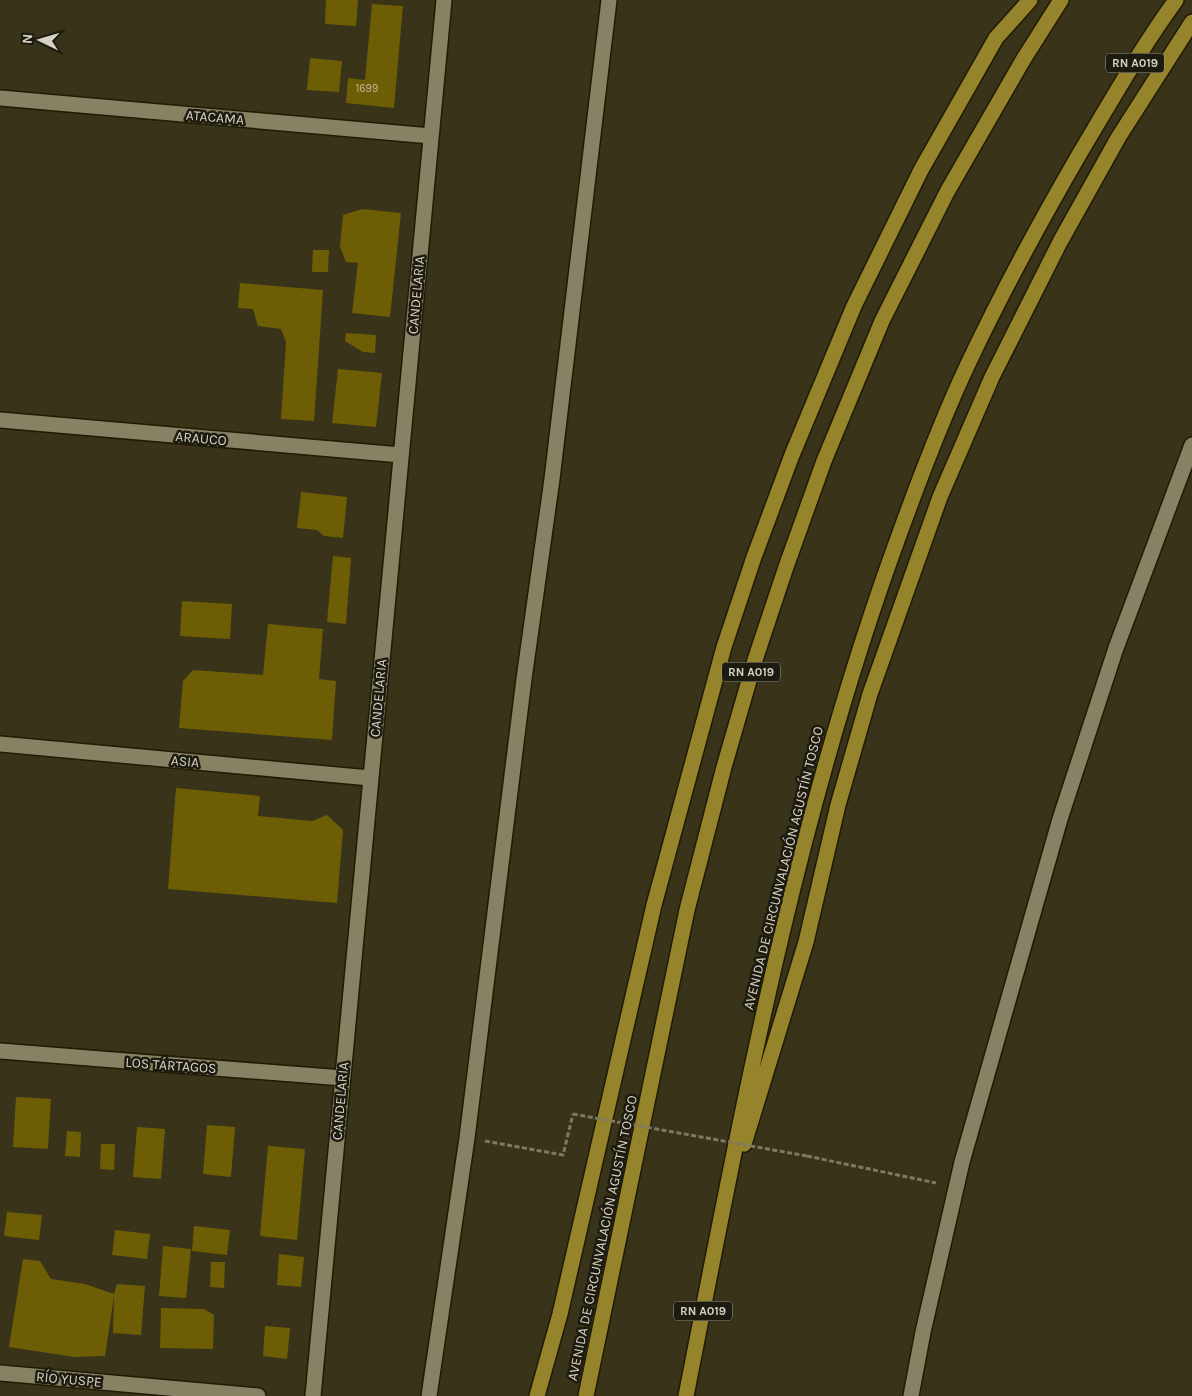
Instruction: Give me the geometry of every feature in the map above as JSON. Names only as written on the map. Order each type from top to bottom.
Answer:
[{"type":"highway","points":[[537,1396],[560,1314],[654,905],[724,647],[754,557],[792,454],[854,306],[921,170],[996,38],[1030,0]]},
{"type":"highway","name":"AVENIDA DE CIRCUNVALACIÓN AGUSTÍN TOSCO","points":[[586,1396],[687,910],[724,768],[755,660],[786,567],[824,461],[882,321],[947,192],[1023,60],[1061,0]]},
{"type":"highway","name":"AVENIDA DE CIRCUNVALACIÓN AGUSTÍN TOSCO","points":[[686,1396],[748,1083],[780,938],[815,798],[874,603],[910,504],[967,366],[1034,232],[1105,111],[1161,20],[1176,0]]},
{"type":"highway","points":[[719,1227],[806,942],[838,805],[870,694],[940,497],[992,377],[1060,242],[1118,138],[1192,22]]},
{"type":"highway","points":[[693,1396],[702,1315]]},
{"type":"street","name":"CANDELARIA","points":[[313,1396],[444,0]]},
{"type":"street","points":[[429,1396],[467,1138],[523,688],[552,478],[609,0]]},
{"type":"street","name":"ATACAMA","points":[[0,98],[431,136]]},
{"type":"street","name":"ARAUCO","points":[[0,420],[401,455]]},
{"type":"street","points":[[911,1396],[923,1332],[956,1187],[1063,810],[1116,648],[1192,445]]},
{"type":"street","name":"ASIA","points":[[0,744],[370,778]]},
{"type":"street","name":"LOS TÁRTAGOS","points":[[0,1051],[342,1078]]},
{"type":"street","name":"RÍO YUSPE","points":[[0,1374],[258,1396]]},
{"type":"path","points":[[467,1138],[563,1155],[573,1114],[807,1156],[956,1187]]},
{"type":"building","points":[[326,0],[358,0],[356,26],[325,24]]},
{"type":"building","points":[[372,4],[403,6],[394,108],[346,103],[348,78],[365,80]]},
{"type":"building","points":[[310,58],[342,61],[339,92],[307,90]]},
{"type":"building","points":[[362,209],[401,213],[390,317],[352,313],[358,263],[346,262],[340,247],[343,215]]},
{"type":"building","points":[[313,250],[329,250],[328,272],[312,272]]},
{"type":"building","points":[[240,283],[323,290],[314,421],[281,419],[286,342],[281,329],[258,326],[253,309],[238,308]]},
{"type":"building","points":[[346,333],[376,335],[375,353],[363,352],[345,341]]},
{"type":"building","points":[[338,369],[382,373],[376,427],[332,423]]},
{"type":"building","points":[[301,492],[347,497],[343,538],[324,536],[317,530],[297,528]]},
{"type":"building","points":[[333,556],[351,558],[346,624],[327,622]]},
{"type":"building","points":[[182,601],[232,604],[230,639],[180,636]]},
{"type":"building","points":[[268,624],[323,629],[319,679],[336,681],[332,740],[179,728],[183,681],[193,670],[263,675]]},
{"type":"building","points":[[176,788],[260,796],[258,816],[312,821],[327,815],[343,830],[337,903],[168,889]]},
{"type":"building","points":[[16,1097],[51,1099],[48,1149],[13,1147]]},
{"type":"building","points":[[207,1125],[235,1127],[231,1177],[203,1174]]},
{"type":"building","points":[[137,1127],[165,1129],[161,1179],[133,1177]]},
{"type":"building","points":[[67,1131],[81,1132],[80,1157],[65,1156]]},
{"type":"building","points":[[101,1144],[115,1144],[114,1170],[100,1169]]},
{"type":"building","points":[[268,1146],[305,1149],[297,1240],[260,1236]]},
{"type":"building","points":[[7,1212],[42,1215],[39,1240],[4,1236]]},
{"type":"building","points":[[194,1226],[230,1230],[227,1255],[192,1251]]},
{"type":"building","points":[[115,1230],[150,1234],[147,1259],[112,1255]]},
{"type":"building","points":[[163,1246],[191,1249],[186,1298],[159,1296]]},
{"type":"building","points":[[279,1254],[304,1257],[301,1287],[277,1285]]},
{"type":"building","points":[[23,1259],[40,1261],[51,1279],[85,1284],[114,1294],[117,1284],[145,1286],[141,1335],[113,1333],[114,1296],[105,1356],[74,1357],[9,1347]]},
{"type":"building","points":[[211,1262],[225,1262],[224,1288],[210,1287]]},
{"type":"building","points":[[161,1308],[204,1309],[214,1315],[213,1349],[160,1348]]},
{"type":"building","points":[[265,1326],[290,1328],[287,1359],[263,1356]]}]
